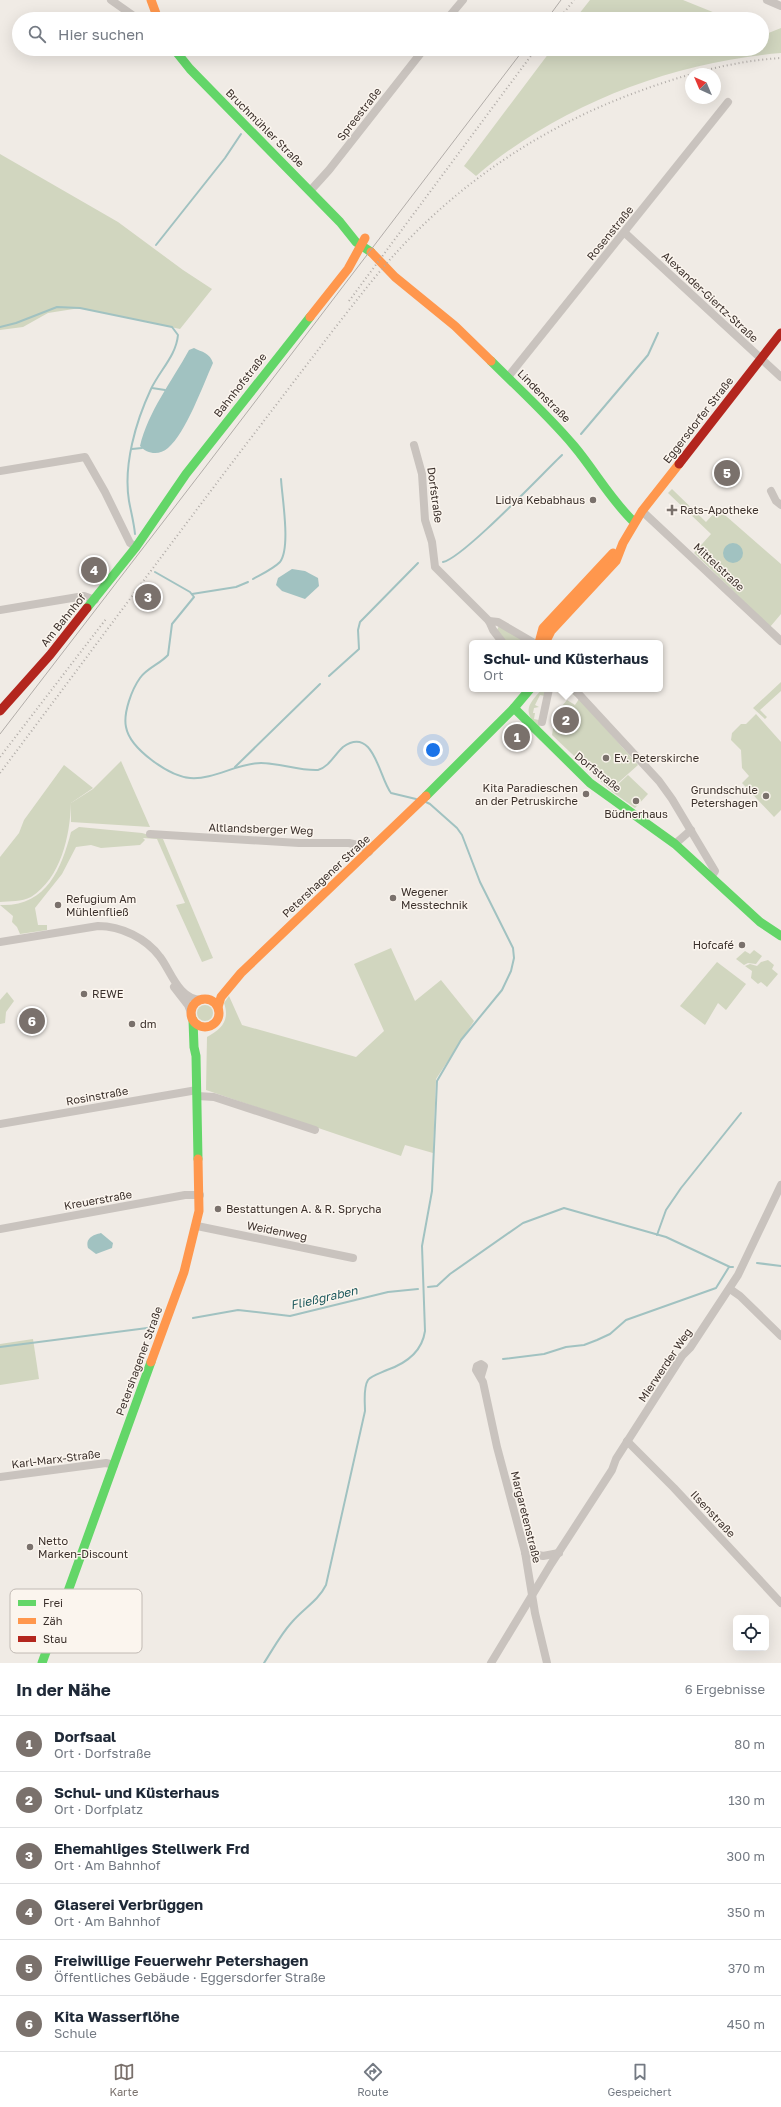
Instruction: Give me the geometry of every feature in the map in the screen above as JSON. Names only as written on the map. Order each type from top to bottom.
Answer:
[{"type":"street","points":[[111,0],[128,12]]},
{"type":"street","points":[[151,0],[155,12]]},
{"type":"street","points":[[454,12],[463,0]]},
{"type":"street","points":[[768,0],[781,6]]},
{"type":"street","name":"Bruchmühler Straße","points":[[180,56],[190,69],[340,222],[363,242]]},
{"type":"street","name":"Spreestraße","points":[[310,191],[329,170],[419,56]]},
{"type":"street","name":"Rosenstraße","points":[[508,377],[625,233],[728,102]]},
{"type":"street","name":"Alexander-Giertz-Straße","points":[[625,233],[781,378]]},
{"type":"street","name":"Lindenstraße","points":[[363,242],[379,248],[405,285],[455,326],[567,437],[617,506],[634,522]]},
{"type":"street","name":"Bahnhofstraße","points":[[136,547],[186,474],[348,268],[363,242]]},
{"type":"street","name":"Eggersdorfer Straße","points":[[634,522],[781,333]]},
{"type":"street","name":"Dorfstraße","points":[[414,445],[422,474],[425,520],[432,542],[435,566],[489,621],[493,630],[501,640]]},
{"type":"street","points":[[0,471],[85,456],[106,492],[130,543],[136,547]]},
{"type":"street","points":[[771,491],[781,505]]},
{"type":"street","name":"Mittelstraße","points":[[642,511],[781,641]]},
{"type":"street","points":[[546,640],[551,631],[616,560],[634,522]]},
{"type":"street","points":[[540,640],[543,628],[623,543]]},
{"type":"street","name":"Am Bahnhof","points":[[0,711],[50,655],[136,547]]},
{"type":"street","points":[[0,610],[84,596],[95,600]]},
{"type":"street","name":"Dorfstraße","points":[[489,621],[498,622],[529,640]]},
{"type":"street","points":[[514,708],[527,692]]},
{"type":"street","points":[[514,708],[525,703],[536,692]]},
{"type":"street","points":[[542,722],[548,692]]},
{"type":"street","points":[[577,692],[659,781],[691,830],[715,871],[711,877]]},
{"type":"street","name":"Dorfstraße","points":[[514,708],[590,783],[675,844],[731,894],[754,910],[781,936]]},
{"type":"street","name":"Petershagener Straße","points":[[69,1589],[184,1272],[197,1226],[200,1195],[196,1056],[202,1033],[218,1020],[218,1008],[221,998],[241,973],[369,852],[514,708]]},
{"type":"street","points":[[675,844],[691,830]]},
{"type":"street","name":"Altlandsberger Weg","points":[[150,834],[299,843],[349,843],[362,846],[369,852]]},
{"type":"street","points":[[0,942],[98,926],[109,926],[132,934],[150,945],[161,958],[175,982],[187,995],[194,999],[213,1002],[218,1008]]},
{"type":"street","points":[[168,971],[177,992],[188,1005],[192,1017],[200,1026],[208,1027]]},
{"type":"street","name":"Petershagener Straße","points":[[196,1056],[194,1052],[195,1025],[192,1017],[194,1006],[213,996],[229,981],[241,973]]},
{"type":"street","name":"Rosinstraße","points":[[0,1124],[197,1093],[214,1097],[315,1130]]},
{"type":"street","name":"Mierwerder Weg","points":[[491,1663],[532,1595],[612,1470],[616,1459],[682,1356],[690,1348],[730,1288],[781,1185]]},
{"type":"street","name":"Kreuerstraße","points":[[0,1228],[185,1195],[200,1195]]},
{"type":"street","name":"Weidenweg","points":[[197,1226],[353,1258]]},
{"type":"street","points":[[730,1288],[781,1336]]},
{"type":"street","name":"Margaretenstraße","points":[[481,1376],[497,1447],[525,1552],[532,1595],[547,1663]]},
{"type":"street","name":"Ilsenstraße","points":[[628,1441],[781,1603]]},
{"type":"street","name":"Karl-Marx-Straße","points":[[0,1477],[106,1463],[114,1465]]},
{"type":"street","points":[[525,1552],[543,1556],[559,1553]]},
{"type":"street","name":"Petershagener Straße","points":[[42,1663],[46,1653]]},
{"type":"green space","points":[[590,0],[683,0],[713,12],[581,12]]},
{"type":"green space","points":[[781,28],[781,53],[769,54],[769,33]]},
{"type":"green space","points":[[547,56],[756,56],[685,68],[685,70],[658,77],[619,91],[580,108],[543,128],[508,151],[476,176],[464,166]]},
{"type":"green space","points":[[0,154],[118,222],[183,270],[212,289],[180,329],[80,308],[48,313],[23,327],[0,330]]},
{"type":"green space","points":[[672,489],[706,522],[718,509],[781,564],[781,614],[770,627],[694,553],[711,534],[668,493]]},
{"type":"green space","points":[[499,626],[522,640],[504,640],[497,630]]},
{"type":"green space","points":[[781,682],[781,691],[760,710],[767,717],[765,719],[753,708]]},
{"type":"green space","points":[[540,692],[546,692],[545,696],[540,695],[535,705],[539,707],[534,708],[533,713],[535,713],[534,719],[539,720],[540,731],[529,714],[532,701]]},
{"type":"green space","points":[[570,692],[574,692],[638,765],[610,790],[552,735],[555,716],[559,714],[561,716],[556,723],[564,731],[577,716],[568,708],[564,713],[561,711],[562,706],[567,700],[575,705],[579,699]]},
{"type":"green space","points":[[756,714],[781,742],[781,810],[774,817],[742,783],[749,776],[742,768],[741,750],[731,740],[732,733],[741,724],[746,724]]},
{"type":"green space","points":[[121,761],[150,827],[71,822],[71,803],[93,789]]},
{"type":"green space","points":[[64,765],[93,788],[71,803],[69,829],[57,868],[50,879],[31,897],[20,901],[0,902],[0,857],[19,833],[24,820]]},
{"type":"green space","points":[[628,775],[648,794],[635,808],[611,791]]},
{"type":"green space","points":[[79,827],[142,833],[163,839],[213,958],[202,962],[176,905],[185,903],[157,839],[143,838],[145,840],[140,845],[101,848],[91,845],[76,847],[62,874],[35,908],[38,925],[47,925],[47,930],[20,934],[17,927],[12,922],[13,916],[0,905],[16,904],[29,900],[40,893],[49,884],[56,872],[62,860],[71,832]]},
{"type":"green space","points":[[391,948],[415,1001],[441,980],[474,1021],[436,1079],[433,1153],[405,1145],[401,1156],[206,1090],[207,1037],[221,1027],[226,1014],[224,1003],[229,996],[242,1025],[356,1057],[384,1031],[354,964]]},
{"type":"green space","points":[[754,950],[762,956],[756,964],[748,963],[744,965],[736,959],[745,951],[750,954]]},
{"type":"green space","points":[[768,960],[774,965],[772,969],[778,974],[767,987],[761,982],[758,984],[751,978],[752,971],[745,966],[750,964],[757,966],[761,962]]},
{"type":"green space","points":[[717,962],[746,984],[726,1010],[718,1003],[705,1025],[680,1006]]},
{"type":"green space","points":[[7,992],[14,1001],[6,1012],[5,1023],[0,1024],[0,1000]]},
{"type":"green space","points":[[202,1005],[208,1005],[213,1010],[211,1019],[208,1021],[202,1021],[197,1016],[197,1010]]},
{"type":"green space","points":[[33,1339],[39,1379],[0,1385],[0,1344]]},
{"type":"water","points":[[194,348],[208,355],[213,363],[194,408],[175,441],[168,448],[157,453],[146,451],[140,446],[149,421],[161,397],[189,350]]},
{"type":"water","points":[[733,543],[740,546],[743,553],[740,560],[733,563],[726,560],[723,553],[726,546]]},
{"type":"water","points":[[292,569],[305,571],[318,578],[319,586],[305,599],[282,591],[276,585],[278,578]]},
{"type":"water","points":[[101,1233],[113,1243],[112,1248],[96,1254],[88,1248],[87,1245],[90,1238]]},
{"type":"waterway","points":[[156,245],[225,158],[241,134]]},
{"type":"waterway","points":[[0,327],[16,323],[57,307],[80,308],[172,327],[178,335],[174,350],[151,389],[140,415],[132,444],[129,458],[128,487],[135,534]]},
{"type":"waterway","points":[[581,434],[648,355],[658,333]]},
{"type":"waterway","points":[[152,388],[165,390]]},
{"type":"waterway","points":[[132,449],[142,448]]},
{"type":"waterway","points":[[443,562],[453,557],[484,531],[562,455]]},
{"type":"waterway","points":[[253,579],[277,565],[283,555],[285,534],[281,479]]},
{"type":"waterway","points":[[329,676],[359,649],[358,630],[360,622],[418,563]]},
{"type":"waterway","points":[[155,572],[190,592],[194,597],[172,624],[168,655],[143,675],[134,688],[129,701],[125,721],[126,727],[129,735],[142,752],[162,767],[172,772],[181,776],[199,778],[243,766],[261,763],[318,770],[329,763],[343,747],[353,742],[362,743],[369,748],[374,756],[391,793],[416,799]]},
{"type":"waterway","points":[[192,594],[236,587],[248,582]]},
{"type":"waterway","points":[[235,767],[320,684]]},
{"type":"waterway","points":[[264,1663],[288,1627],[319,1596],[326,1585],[365,1411],[366,1383],[374,1375],[407,1360],[421,1345],[425,1331],[422,1246],[432,1191],[437,1081],[461,1040],[502,990],[511,971],[514,958],[513,948],[480,882],[462,835],[457,828],[426,802]]},
{"type":"waterway","points":[[657,1235],[666,1210],[681,1188],[741,1113]]},
{"type":"waterway","points":[[428,1287],[437,1286],[450,1274],[523,1223],[564,1208],[666,1237],[730,1267],[733,1267]]},
{"type":"waterway","points":[[757,1263],[781,1266]]},
{"type":"waterway","points":[[503,1359],[544,1354],[566,1347],[584,1345],[597,1340],[610,1334],[626,1320],[716,1288],[729,1267]]},
{"type":"waterway","name":"Fließgraben","points":[[193,1318],[238,1310],[290,1316],[388,1292],[418,1289]]},
{"type":"waterway","name":"Fließgraben","points":[[0,1347],[155,1327]]},
{"type":"tram line","points":[[552,12],[561,0]]},
{"type":"tram line","points":[[0,734],[519,56]]},
{"type":"railway","points":[[565,12],[574,0]]},
{"type":"railway","points":[[349,301],[531,56]]},
{"type":"railway","points":[[0,773],[213,488],[368,285],[408,240],[433,216],[486,172],[543,135],[574,119],[637,92],[690,75],[744,62],[781,58]]},
{"type":"railway","points":[[0,757],[106,619]]},
{"type":"traffic: fast","points":[[180,56],[190,69],[340,222],[356,242],[371,252]]},
{"type":"traffic: fast","points":[[87,608],[136,547],[186,474],[310,317]]},
{"type":"traffic: fast","points":[[491,361],[544,413],[564,435],[582,456],[617,504],[634,522]]},
{"type":"traffic: fast","points":[[426,796],[514,708],[527,692]]},
{"type":"traffic: fast","points":[[514,708],[590,783],[675,844],[760,922],[781,936]]},
{"type":"traffic: fast","points":[[193,1020],[194,1047],[196,1056],[198,1159]]},
{"type":"traffic: fast","points":[[69,1589],[151,1362]]},
{"type":"traffic: fast","points":[[42,1663],[46,1653]]},
{"type":"traffic: slow","points":[[151,0],[155,12]]},
{"type":"traffic: slow","points":[[310,317],[348,269],[365,238]]},
{"type":"traffic: slow","points":[[371,252],[395,277],[455,326],[491,361]]},
{"type":"traffic: slow","points":[[546,640],[551,631],[616,561],[623,543],[642,511],[679,464]]},
{"type":"traffic: slow","points":[[540,640],[543,628],[613,553]]},
{"type":"traffic: slow","points":[[218,1007],[221,997],[241,973],[426,796]]},
{"type":"traffic: slow","points":[[205,999],[215,1003],[219,1013],[215,1023],[205,1027],[195,1023],[191,1013],[195,1003],[205,999]]},
{"type":"traffic: slow","points":[[151,1362],[184,1272],[199,1211],[198,1159]]},
{"type":"traffic: jam","points":[[679,464],[781,333]]},
{"type":"traffic: jam","points":[[0,711],[50,655],[87,608]]},
{"type":"place","name":"Freiwillige Feuerwehr Petershagen","points":[[727,473]]},
{"type":"place","name":"Lidya Kebabhaus","points":[[593,500]]},
{"type":"place","name":"Rats-Apotheke","points":[[672,510]]},
{"type":"place","name":"Glaserei Verbrüggen","points":[[94,570]]},
{"type":"place","name":"Ehemahliges Stellwerk Frd","points":[[148,597]]},
{"type":"place","name":"Schul- und Küsterhaus","points":[[566,720]]},
{"type":"place","name":"Dorfsaal","points":[[517,737]]},
{"type":"place","name":"Ev. Peterskirche","points":[[606,758]]},
{"type":"place","name":"Kita Paradieschen an der Petruskirche","points":[[586,794]]},
{"type":"place","name":"Grundschule Petershagen","points":[[766,796]]},
{"type":"place","name":"Büdnerhaus","points":[[636,801]]},
{"type":"place","name":"Wegener Messtechnik","points":[[393,898]]},
{"type":"place","name":"Refugium Am Mühlenfließ","points":[[58,905]]},
{"type":"place","name":"Hofcafé","points":[[742,945]]},
{"type":"place","name":"REWE","points":[[84,994]]},
{"type":"place","name":"Kita Wasserflöhe","points":[[32,1021]]},
{"type":"place","name":"dm","points":[[132,1024]]},
{"type":"place","name":"Bestattungen A. & R. Sprycha","points":[[218,1209]]},
{"type":"place","name":"Netto Marken-Discount","points":[[30,1547]]}]
